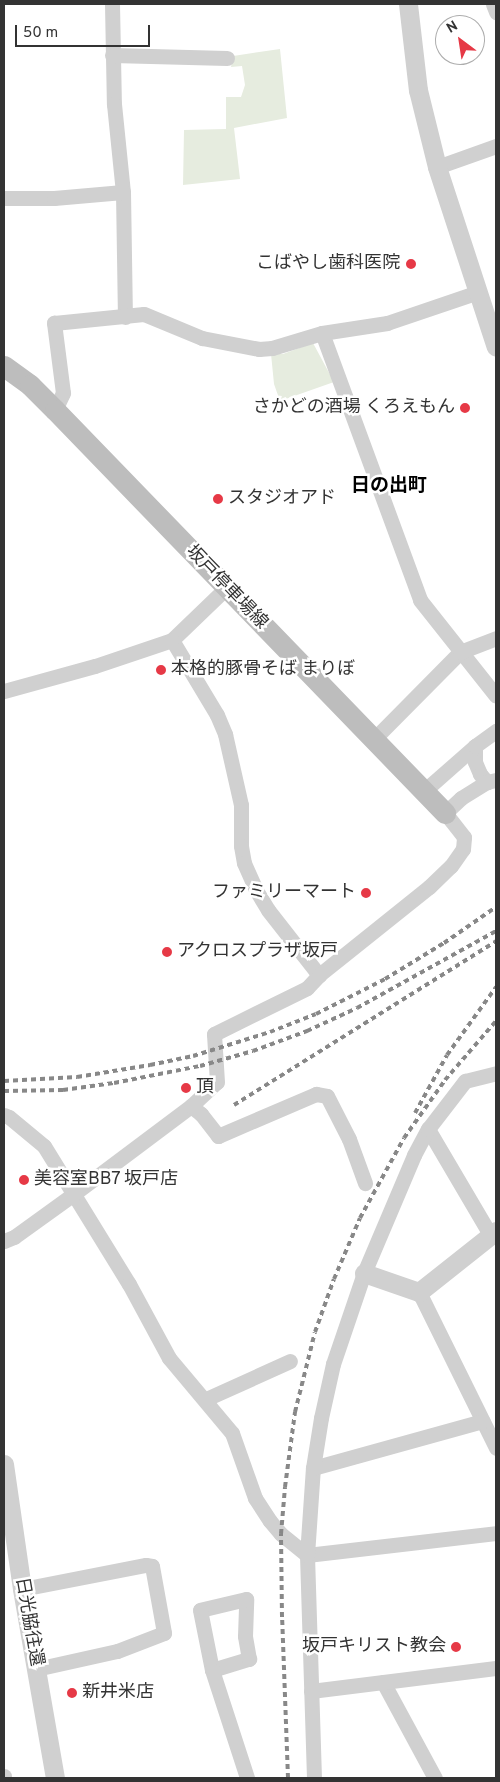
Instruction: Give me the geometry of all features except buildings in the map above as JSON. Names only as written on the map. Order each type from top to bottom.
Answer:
[{"type":"main road","name":"坂戸停車場線","points":[[4,366],[30,385],[55,410],[445,814]]},
{"type":"street","points":[[112,4],[112,55],[123,192],[124,317]]},
{"type":"street","points":[[408,4],[418,90],[437,167],[496,346]]},
{"type":"street","points":[[493,4],[496,12]]},
{"type":"street","points":[[112,55],[226,58]]},
{"type":"street","points":[[437,167],[496,146]]},
{"type":"street","points":[[4,198],[54,198],[123,192]]},
{"type":"street","points":[[55,410],[63,393],[54,323],[144,314],[202,338],[259,348],[283,347],[322,333],[387,323],[478,292]]},
{"type":"street","points":[[322,333],[420,600],[496,696]]},
{"type":"street","points":[[4,691],[95,666],[172,640],[226,588]]},
{"type":"street","points":[[373,740],[460,652],[496,638]]},
{"type":"street","points":[[172,640],[217,715],[225,734],[241,805],[241,846],[244,863],[256,890],[268,910],[319,975]]},
{"type":"street","points":[[424,792],[474,746],[496,731]]},
{"type":"street","points":[[4,1241],[14,1237],[75,1193],[191,1106],[217,1082],[214,1034],[307,988],[319,975],[429,887],[451,866],[463,849],[464,837],[445,814],[462,798],[492,781],[475,762],[474,746]]},
{"type":"street","points":[[314,1778],[307,1554],[313,1468],[321,1418],[333,1364],[364,1273],[396,1195],[428,1129],[465,1081],[496,1073]]},
{"type":"street","points":[[191,1106],[202,1114],[218,1136],[316,1094],[327,1096],[349,1139],[365,1183]]},
{"type":"street","points":[[4,1115],[44,1146],[75,1193],[129,1284],[169,1358],[206,1399],[232,1432],[255,1498],[281,1534],[307,1554],[496,1533]]},
{"type":"street","points":[[419,1292],[493,1233],[428,1129]]},
{"type":"street","points":[[364,1273],[419,1292],[496,1448]]},
{"type":"street","points":[[206,1399],[290,1361]]},
{"type":"street","points":[[313,1468],[483,1422]]},
{"type":"street","name":"日光脇往還","points":[[4,1464],[22,1589],[55,1778]]},
{"type":"street","points":[[22,1589],[146,1565],[152,1566],[164,1633],[117,1651],[36,1668]]},
{"type":"street","points":[[212,1670],[248,1659],[245,1636],[246,1599],[200,1610],[212,1670],[247,1778]]},
{"type":"street","points":[[311,1691],[496,1668]]},
{"type":"street","points":[[383,1682],[435,1778]]},
{"type":"shaded area","points":[[280,49],[287,118],[234,128],[240,179],[183,185],[184,130],[226,129],[226,97],[241,97],[245,85],[242,66],[231,67],[233,56]]},
{"type":"shaded area","points":[[313,343],[334,382],[280,401],[274,384],[271,354],[283,354]]},
{"type":"railway","points":[[4,1081],[77,1077],[150,1065],[193,1056],[270,1032],[316,1014],[385,979],[444,943],[496,907]]},
{"type":"railway","points":[[4,1091],[63,1090],[114,1083],[200,1066],[253,1051],[307,1031],[357,1008],[496,931]]},
{"type":"railway","points":[[234,1105],[496,941]]},
{"type":"railway","points":[[415,1113],[447,1055],[496,987]]},
{"type":"railway","points":[[288,1778],[281,1534],[295,1412],[315,1332],[334,1279],[360,1218],[404,1138],[445,1080],[496,1021]]},
{"type":"place","name":"こばやし歯科医院","points":[[411,264]]},
{"type":"place","name":"さかどの酒場 くろえもん","points":[[465,408]]},
{"type":"place","name":"スタジオアド","points":[[218,499]]},
{"type":"place","name":"本格的豚骨そば まりぼ","points":[[161,670]]},
{"type":"place","name":"ファミリーマート","points":[[366,893]]},
{"type":"place","name":"アクロスプラザ坂戸","points":[[167,952]]},
{"type":"place","name":"頂","points":[[186,1088]]},
{"type":"place","name":"美容室BB7 坂戸店","points":[[24,1180]]},
{"type":"place","name":"坂戸キリスト教会","points":[[456,1647]]},
{"type":"place","name":"新井米店","points":[[72,1693]]},
{"type":"district","name":"日の出町","points":[[389,487]]}]
